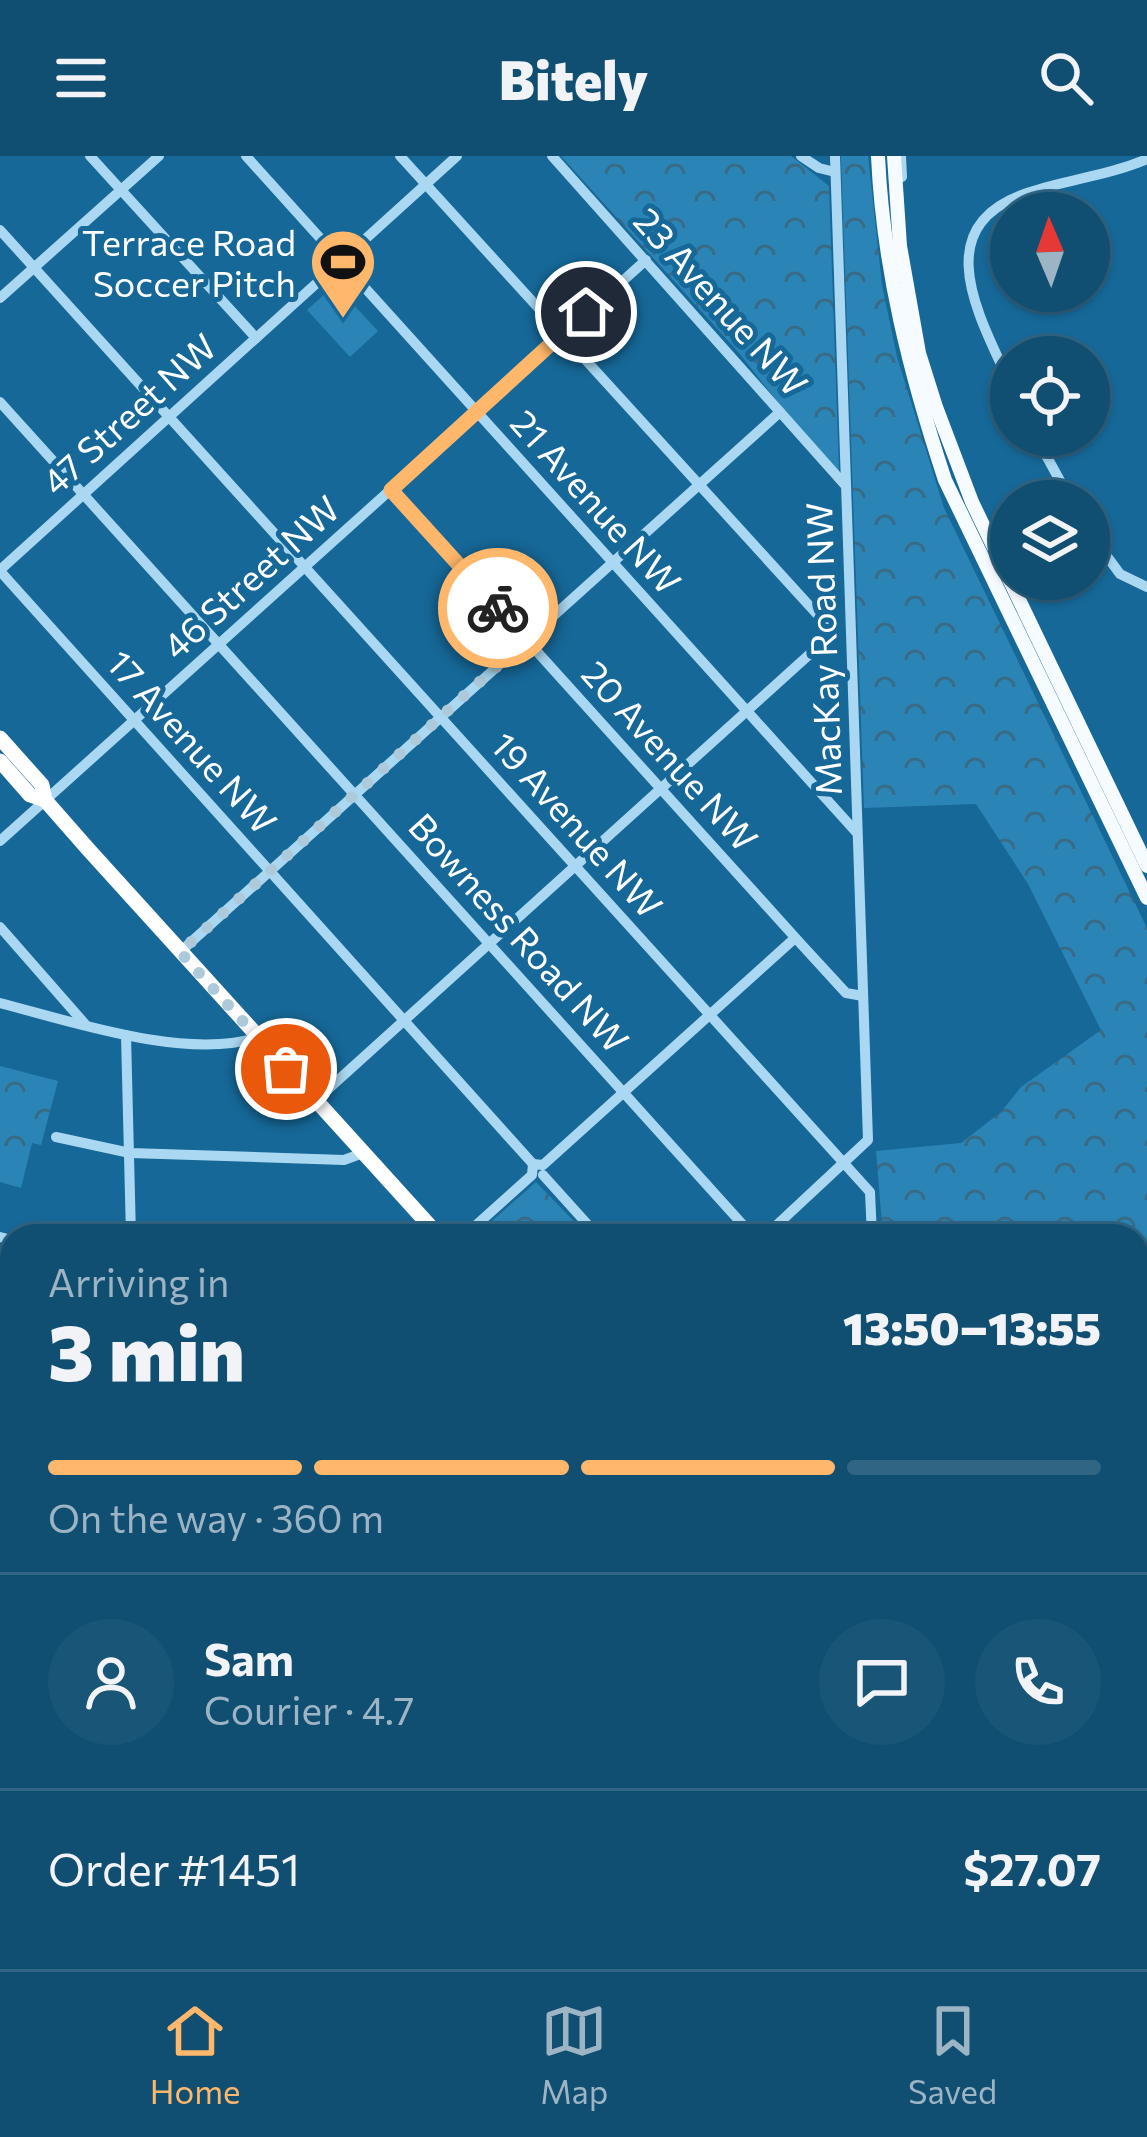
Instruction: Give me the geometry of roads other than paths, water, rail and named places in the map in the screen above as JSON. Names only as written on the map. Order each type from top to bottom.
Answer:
[{"type":"highway","points":[[0,738],[42,785],[45,800]]},
{"type":"highway","points":[[0,761],[30,795],[45,800],[428,1224]]},
{"type":"main road","points":[[878,156],[897,311],[921,409],[945,480],[1147,898]]},
{"type":"main road","points":[[898,156],[901,246],[919,353],[972,502],[1147,866]]},
{"type":"street","points":[[90,156],[256,338]]},
{"type":"street","points":[[0,298],[158,156]]},
{"type":"street","name":"21 Avenue NW","points":[[246,156],[857,833]]},
{"type":"street","points":[[400,156],[832,634],[851,636]]},
{"type":"street","name":"47 Street NW","points":[[0,571],[458,156]]},
{"type":"street","name":"23 Avenue NW","points":[[552,156],[847,486]]},
{"type":"street","points":[[801,156],[835,172]]},
{"type":"street","name":"MacKay Road NW","points":[[835,156],[868,1140],[844,1164]]},
{"type":"street","points":[[990,338],[970,292],[967,265],[979,227],[989,214],[1015,197],[1147,159]]},
{"type":"street","name":"19 Avenue NW","points":[[0,230],[870,1192],[871,1224]]},
{"type":"street","name":"46 Street NW","points":[[0,841],[646,260]]},
{"type":"street","name":"Bowness Road NW","points":[[0,402],[742,1224]]},
{"type":"street","points":[[180,952],[780,412]]},
{"type":"street","name":"20 Avenue NW","points":[[391,490],[795,938],[846,992],[863,996]]},
{"type":"street","points":[[1110,560],[1120,574],[1147,587]]},
{"type":"street","name":"17 Avenue NW","points":[[0,571],[587,1224]]},
{"type":"street","points":[[316,1101],[832,634]]},
{"type":"street","points":[[0,927],[86,1025]]},
{"type":"street","points":[[477,1224],[795,938]]},
{"type":"street","points":[[0,1003],[126,1035],[237,1043],[258,1037]]},
{"type":"street","points":[[126,1035],[131,1224]]},
{"type":"street","points":[[56,1137],[130,1153],[344,1160],[362,1153]]},
{"type":"street","points":[[778,1224],[844,1164]]},
{"type":"place","name":"Terrace Road Soccer Pitch","points":[[343,321]]}]
